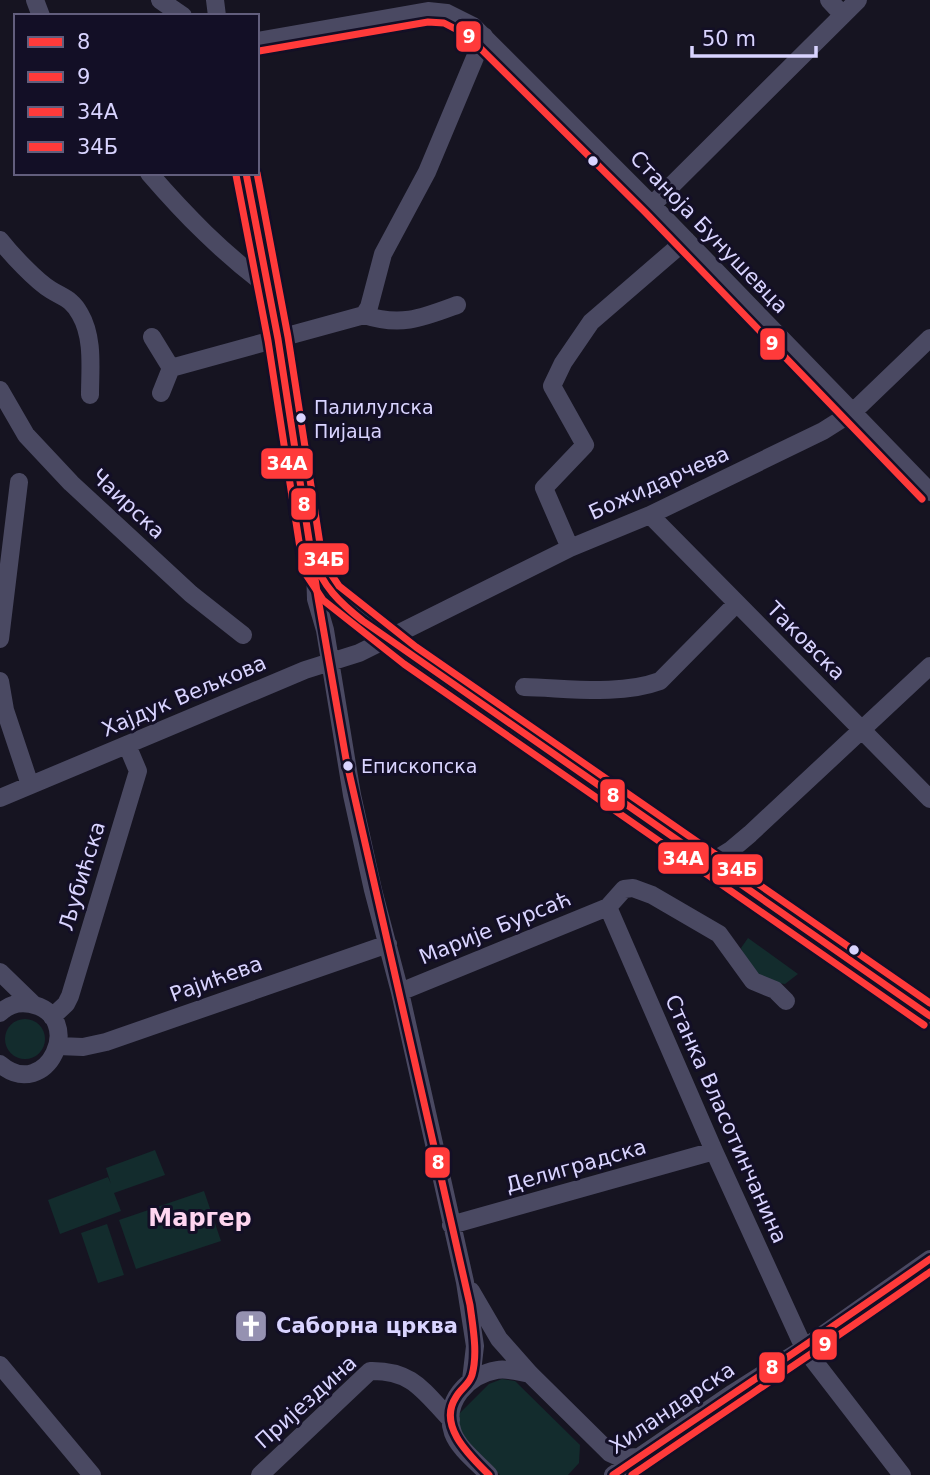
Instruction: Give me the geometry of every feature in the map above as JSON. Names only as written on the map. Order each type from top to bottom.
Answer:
[{"type":"street","points":[[159,0],[180,14]]},
{"type":"street","points":[[829,0],[843,15]]},
{"type":"street","points":[[652,205],[858,0]]},
{"type":"street","name":"Станоја Бунушевца","points":[[259,41],[428,11],[460,18],[484,36],[652,205],[930,492]]},
{"type":"street","points":[[364,315],[369,307],[383,254],[427,172],[484,36]]},
{"type":"street","points":[[151,175],[188,219],[268,287]]},
{"type":"street","points":[[246,175],[278,339],[315,569],[316,599],[325,630],[352,795],[400,992],[465,1282],[475,1346],[471,1380]]},
{"type":"street","points":[[570,548],[544,488],[585,445],[552,386],[563,363],[591,322],[686,240]]},
{"type":"street","points":[[5,246],[51,290],[63,295],[81,315],[90,349],[90,395]]},
{"type":"street","points":[[171,368],[364,315],[382,321],[416,320],[457,304]]},
{"type":"street","points":[[152,337],[171,368]]},
{"type":"street","name":"Божидарчева","points":[[386,638],[570,548],[650,515],[823,431],[853,412],[930,338]]},
{"type":"street","points":[[161,393],[171,368]]},
{"type":"street","name":"Чаирска","points":[[0,390],[26,435],[71,482],[191,594],[243,635]]},
{"type":"street","points":[[0,639],[19,482]]},
{"type":"street","name":"Таковска","points":[[650,515],[930,799]]},
{"type":"street","points":[[315,569],[324,585],[338,600],[386,638],[930,1016]]},
{"type":"street","points":[[524,687],[616,688],[646,686],[660,681],[736,604]]},
{"type":"street","name":"Хајдук Вељкова","points":[[0,798],[329,661],[359,653],[386,638]]},
{"type":"street","points":[[710,863],[741,842],[930,666]]},
{"type":"street","points":[[0,681],[5,710],[30,785]]},
{"type":"street","name":"Љубићска","points":[[52,1017],[66,1004],[69,996],[138,771],[127,745]]},
{"type":"street","name":"Марије Бурсаћ","points":[[400,992],[608,907],[624,888],[633,888],[652,895],[719,933],[744,972],[753,981],[775,990],[786,1001]]},
{"type":"street","name":"Станка Власотинчанина","points":[[608,907],[714,1151],[804,1348],[902,1475]]},
{"type":"street","name":"Рајићева","points":[[58,1046],[106,1042],[388,944]]},
{"type":"street","points":[[0,972],[33,1004],[52,1017],[59,1036],[54,1057],[36,1071],[13,1072],[1,1066]]},
{"type":"street","points":[[0,1013],[13,1004],[33,1004]]},
{"type":"street","name":"Делиградска","points":[[451,1225],[714,1151]]},
{"type":"street","name":"Хиландарска","points":[[612,1475],[804,1348],[930,1259]]},
{"type":"street","points":[[465,1282],[499,1339],[530,1374],[610,1453],[621,1458],[638,1457]]},
{"type":"street","points":[[0,1365],[92,1475]]},
{"type":"street","points":[[489,1475],[459,1443],[453,1432],[451,1420],[454,1398],[471,1380],[497,1370],[530,1374]]},
{"type":"street","name":"Пријездина","points":[[260,1475],[370,1371],[388,1371],[408,1377],[451,1420]]},
{"type":"street","points":[[610,1453],[612,1475]]},
{"type":"green space","points":[[748,938],[798,974],[785,984],[762,977],[752,969],[741,948]]},
{"type":"green space","points":[[25,1019],[39,1025],[45,1039],[39,1053],[25,1059],[11,1053],[5,1039],[11,1025]]},
{"type":"green space","points":[[155,1150],[165,1175],[114,1193],[121,1211],[60,1234],[48,1200],[108,1177],[111,1184],[106,1168]]},
{"type":"green space","points":[[204,1191],[221,1241],[136,1269],[119,1220]]},
{"type":"green space","points":[[107,1224],[124,1275],[98,1283],[81,1233]]},
{"type":"green space","points":[[502,1379],[515,1381],[580,1445],[579,1463],[568,1475],[500,1475],[463,1438],[457,1416],[489,1384]]},
{"type":"transit line","name":"9","points":[[259,51],[428,22],[444,23],[467,35],[645,212],[922,499]]},
{"type":"transit line","name":"34А","points":[[236,175],[268,341],[305,573],[323,600],[404,664],[924,1025]]},
{"type":"transit line","name":"8","points":[[246,175],[278,339],[346,759],[470,1305],[474,1367],[469,1381],[456,1397],[450,1419],[458,1440],[489,1475]]},
{"type":"transit line","name":"34Б","points":[[257,175],[288,337],[320,544],[325,565],[339,586],[416,647],[930,1003]]},
{"type":"transit line","name":"8","points":[[313,557],[321,577],[333,593],[363,621],[930,1016]]},
{"type":"transit line","name":"8","points":[[613,1475],[930,1259]]},
{"type":"transit line","name":"9","points":[[632,1475],[930,1272]]},
{"type":"place","name":"Палилулска Пијаца","points":[[301,418]]},
{"type":"place","name":"Епископска","points":[[348,766]]},
{"type":"place","name":"Саборна црква","points":[[251,1326]]},
{"type":"district","name":"Маргер","points":[[200,1218]]}]
